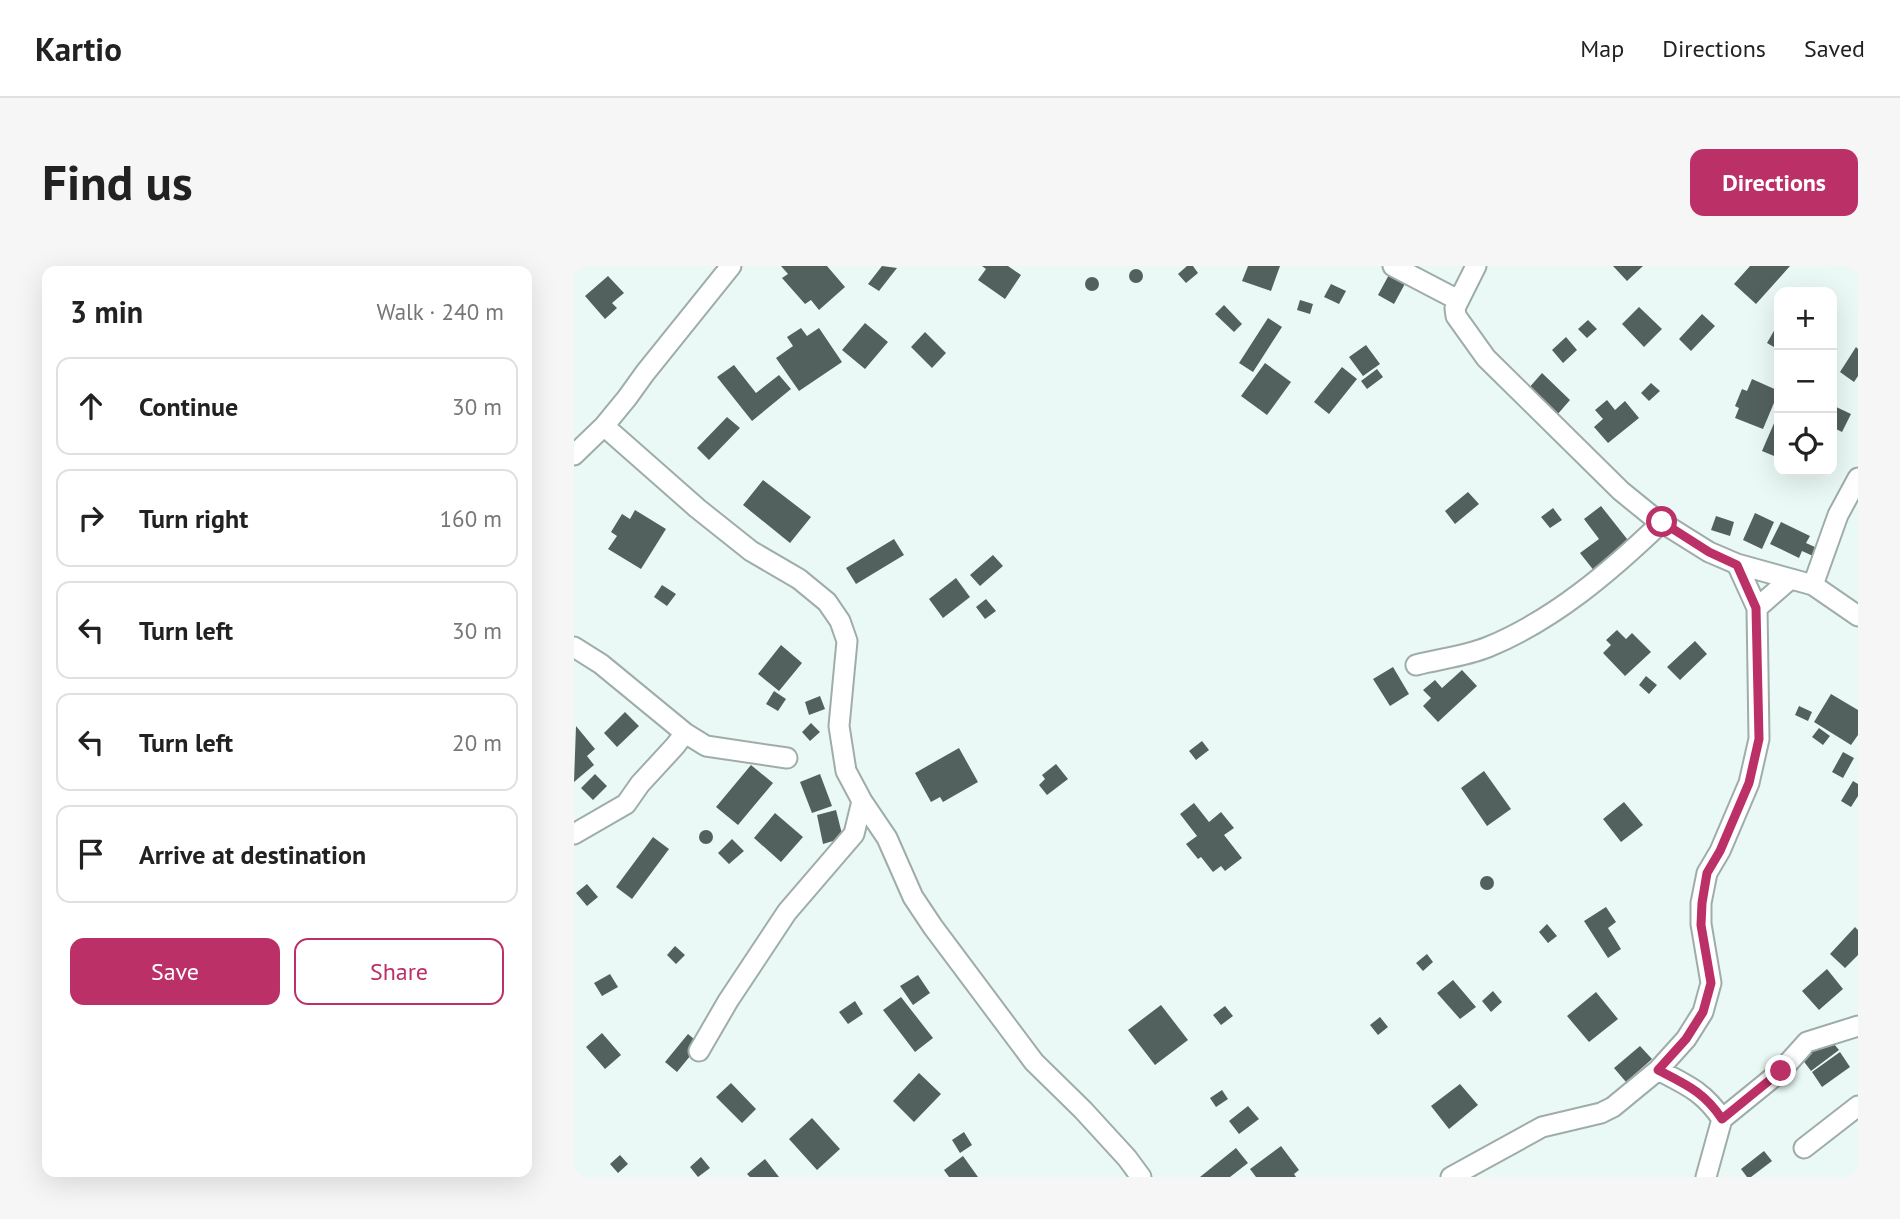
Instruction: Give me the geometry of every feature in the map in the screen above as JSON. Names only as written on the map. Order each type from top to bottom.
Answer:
[{"type":"street","points":[[574,455],[589,432],[730,266]]},
{"type":"street","points":[[1393,266],[1458,300]]},
{"type":"street","points":[[1476,266],[1458,300],[1456,316],[1486,358],[1621,491],[1662,522],[1709,552],[1737,565],[1813,585],[1858,616]]},
{"type":"street","points":[[589,432],[697,508],[751,551],[799,579],[827,602],[840,621],[846,641],[839,726],[846,771],[887,838],[913,897],[933,928],[1034,1062],[1092,1120],[1141,1177]]},
{"type":"street","points":[[1813,585],[1838,515],[1858,478]]},
{"type":"street","points":[[1416,665],[1486,648],[1530,627],[1621,562],[1662,522]]},
{"type":"street","points":[[1451,1177],[1542,1127],[1601,1113],[1613,1107],[1658,1070],[1686,1039],[1703,1012],[1711,983],[1701,925],[1707,873],[1720,851],[1749,783],[1759,739],[1756,608],[1737,565]]},
{"type":"street","points":[[1756,608],[1789,580]]},
{"type":"street","points":[[574,647],[601,664],[685,733],[706,746],[787,758]]},
{"type":"street","points":[[574,834],[626,804],[685,733]]},
{"type":"street","points":[[699,1051],[727,1001],[787,912],[854,834],[862,801]]},
{"type":"street","points":[[1706,1177],[1722,1119],[1781,1071],[1807,1042],[1858,1026]]},
{"type":"street","points":[[1658,1070],[1699,1091],[1711,1102],[1722,1119]]},
{"type":"street","points":[[1804,1148],[1858,1107]]},
{"type":"building","points":[[781,266],[827,266],[845,287],[819,310],[811,300],[805,304],[782,278],[788,274]]},
{"type":"building","points":[[882,266],[897,268],[879,291],[868,284]]},
{"type":"building","points":[[982,266],[1008,266],[1021,275],[1005,299],[978,280],[986,269]]},
{"type":"building","points":[[1187,266],[1193,266],[1198,273],[1186,283],[1178,274]]},
{"type":"building","points":[[1248,266],[1280,266],[1271,291],[1242,281]]},
{"type":"building","points":[[1613,266],[1643,266],[1627,281]]},
{"type":"building","points":[[1750,266],[1790,266],[1756,304],[1734,284]]},
{"type":"building","points":[[1136,269],[1141,271],[1141,281],[1136,283],[1131,281],[1129,276],[1131,271]]},
{"type":"building","points":[[1391,271],[1407,280],[1394,304],[1378,295]]},
{"type":"building","points":[[608,276],[624,293],[612,303],[617,308],[605,319],[585,296]]},
{"type":"building","points":[[1092,277],[1097,279],[1097,289],[1092,291],[1087,289],[1085,284],[1087,279]]},
{"type":"building","points":[[1331,284],[1346,291],[1339,304],[1324,297]]},
{"type":"building","points":[[1300,300],[1313,304],[1310,314],[1297,310]]},
{"type":"building","points":[[1224,305],[1242,324],[1234,332],[1215,314]]},
{"type":"building","points":[[1639,307],[1662,329],[1644,347],[1622,324]]},
{"type":"building","points":[[1702,314],[1715,326],[1691,351],[1679,339]]},
{"type":"building","points":[[1268,318],[1282,327],[1253,372],[1239,363]]},
{"type":"building","points":[[1588,320],[1597,329],[1587,338],[1578,329]]},
{"type":"building","points":[[865,323],[888,342],[865,369],[842,350]]},
{"type":"building","points":[[801,328],[807,336],[819,328],[842,362],[799,391],[776,358],[793,346],[787,337]]},
{"type":"building","points":[[1774,331],[1774,347],[1767,343]]},
{"type":"building","points":[[925,332],[946,353],[932,368],[911,347]]},
{"type":"building","points":[[1566,337],[1577,350],[1563,363],[1552,350]]},
{"type":"building","points":[[1366,345],[1380,364],[1363,376],[1349,357]]},
{"type":"building","points":[[1856,347],[1858,376],[1854,382],[1840,372]]},
{"type":"building","points":[[1265,363],[1291,382],[1267,415],[1241,396]]},
{"type":"building","points":[[734,365],[756,393],[779,375],[791,389],[752,421],[717,377]]},
{"type":"building","points":[[1342,367],[1357,379],[1329,414],[1314,402]]},
{"type":"building","points":[[1377,369],[1383,377],[1367,389],[1361,381]]},
{"type":"building","points":[[1542,373],[1570,400],[1557,415],[1528,389]]},
{"type":"building","points":[[1752,379],[1774,389],[1774,403],[1763,429],[1735,418],[1739,408],[1735,406],[1742,389],[1747,391]]},
{"type":"building","points":[[1651,383],[1660,391],[1649,401],[1641,393]]},
{"type":"building","points":[[1607,400],[1615,410],[1625,401],[1639,418],[1608,443],[1594,427],[1603,419],[1595,410]]},
{"type":"building","points":[[1837,407],[1851,414],[1842,432],[1837,430]]},
{"type":"building","points":[[727,417],[740,428],[709,460],[697,448]]},
{"type":"building","points":[[1774,423],[1774,456],[1762,451]]},
{"type":"building","points":[[763,480],[811,517],[790,543],[743,505]]},
{"type":"building","points":[[1468,492],[1479,504],[1455,524],[1445,511]]},
{"type":"building","points":[[1601,506],[1631,544],[1595,572],[1580,553],[1599,539],[1584,519]]},
{"type":"building","points":[[1553,508],[1562,520],[1550,528],[1541,517]]},
{"type":"building","points":[[635,510],[666,529],[641,569],[608,549],[617,536],[611,532],[622,514],[630,519]]},
{"type":"building","points":[[1755,513],[1774,522],[1762,549],[1743,540]]},
{"type":"building","points":[[1716,516],[1734,522],[1730,536],[1711,530]]},
{"type":"building","points":[[1781,522],[1810,536],[1806,543],[1817,548],[1813,556],[1802,551],[1799,558],[1770,544]]},
{"type":"building","points":[[894,539],[904,555],[856,584],[846,568]]},
{"type":"building","points":[[993,555],[1003,566],[980,586],[970,575]]},
{"type":"building","points":[[956,578],[970,597],[943,618],[929,599]]},
{"type":"building","points":[[662,585],[676,594],[667,606],[654,597]]},
{"type":"building","points":[[986,599],[996,611],[985,619],[976,607]]},
{"type":"building","points":[[1617,630],[1626,639],[1632,633],[1651,652],[1625,676],[1603,653],[1611,645],[1606,640]]},
{"type":"building","points":[[1695,641],[1707,654],[1680,680],[1667,667]]},
{"type":"building","points":[[781,645],[802,663],[779,691],[758,674]]},
{"type":"building","points":[[1393,667],[1409,694],[1390,706],[1373,679]]},
{"type":"building","points":[[1462,670],[1477,686],[1438,722],[1423,706],[1431,698],[1423,690],[1435,680],[1442,688]]},
{"type":"building","points":[[1646,676],[1657,685],[1649,694],[1639,685]]},
{"type":"building","points":[[774,691],[786,699],[778,711],[766,704]]},
{"type":"building","points":[[1831,694],[1858,710],[1858,735],[1851,745],[1814,722]]},
{"type":"building","points":[[820,696],[825,709],[809,715],[805,702]]},
{"type":"building","points":[[1799,706],[1812,712],[1808,721],[1795,715]]},
{"type":"building","points":[[625,712],[639,726],[617,747],[604,733]]},
{"type":"building","points":[[811,723],[820,732],[810,741],[802,732]]},
{"type":"building","points":[[576,726],[595,749],[587,756],[594,765],[574,782]]},
{"type":"building","points":[[1819,728],[1830,736],[1823,745],[1812,737]]},
{"type":"building","points":[[1202,741],[1209,750],[1196,760],[1189,751]]},
{"type":"building","points":[[959,748],[978,782],[943,802],[940,797],[931,802],[915,773]]},
{"type":"building","points":[[1843,752],[1854,758],[1843,778],[1832,772]]},
{"type":"building","points":[[1056,764],[1068,779],[1047,795],[1039,785],[1045,779],[1042,775]]},
{"type":"building","points":[[751,765],[773,783],[738,825],[716,807]]},
{"type":"building","points":[[1484,771],[1511,809],[1487,826],[1461,788]]},
{"type":"building","points":[[595,774],[607,786],[593,800],[581,788]]},
{"type":"building","points":[[820,774],[832,806],[812,813],[800,782]]},
{"type":"building","points":[[1853,781],[1858,784],[1858,796],[1851,807],[1841,801]]},
{"type":"building","points":[[1624,802],[1643,825],[1621,842],[1603,819]]},
{"type":"building","points":[[1194,803],[1209,822],[1221,812],[1234,828],[1224,835],[1242,858],[1225,871],[1221,866],[1213,872],[1186,844],[1197,836],[1180,814]]},
{"type":"building","points":[[836,810],[843,838],[823,844],[817,815]]},
{"type":"building","points":[[775,813],[803,837],[781,862],[754,838]]},
{"type":"building","points":[[703,830],[709,830],[713,837],[709,844],[703,844],[699,840],[699,834]]},
{"type":"building","points":[[653,837],[669,849],[632,899],[616,887]]},
{"type":"building","points":[[732,839],[744,851],[729,864],[718,853]]},
{"type":"building","points":[[1484,876],[1490,876],[1494,883],[1490,890],[1484,890],[1480,886],[1480,880]]},
{"type":"building","points":[[587,884],[598,897],[587,906],[576,893]]},
{"type":"building","points":[[1606,907],[1616,922],[1608,928],[1621,949],[1608,958],[1584,921]]},
{"type":"building","points":[[1547,924],[1557,936],[1548,943],[1539,932]]},
{"type":"building","points":[[1855,927],[1858,930],[1858,955],[1845,968],[1830,954]]},
{"type":"building","points":[[675,946],[685,955],[676,964],[667,955]]},
{"type":"building","points":[[1427,954],[1433,962],[1423,971],[1416,963]]},
{"type":"building","points":[[1827,969],[1843,989],[1819,1010],[1802,991]]},
{"type":"building","points":[[610,974],[618,987],[602,996],[594,983]]},
{"type":"building","points":[[918,975],[930,993],[913,1005],[900,986]]},
{"type":"building","points":[[1453,980],[1476,1007],[1460,1019],[1437,993]]},
{"type":"building","points":[[1493,991],[1502,1002],[1491,1012],[1482,1001]]},
{"type":"building","points":[[1596,992],[1618,1019],[1589,1042],[1567,1016]]},
{"type":"building","points":[[901,997],[933,1038],[915,1052],[883,1010]]},
{"type":"building","points":[[855,1001],[863,1014],[848,1024],[839,1012]]},
{"type":"building","points":[[1161,1005],[1188,1040],[1155,1065],[1128,1030]]},
{"type":"building","points":[[1225,1006],[1233,1016],[1221,1025],[1213,1015]]},
{"type":"building","points":[[1380,1017],[1388,1027],[1378,1035],[1370,1025]]},
{"type":"building","points":[[602,1033],[621,1055],[605,1069],[586,1047]]},
{"type":"building","points":[[688,1034],[700,1044],[677,1072],[665,1062]]},
{"type":"building","points":[[1829,1038],[1839,1050],[1811,1071],[1799,1055]]},
{"type":"building","points":[[1640,1046],[1652,1059],[1626,1082],[1614,1068]]},
{"type":"building","points":[[1840,1052],[1850,1067],[1822,1087],[1812,1072]]},
{"type":"building","points":[[919,1073],[941,1094],[914,1122],[893,1101]]},
{"type":"building","points":[[731,1083],[756,1109],[742,1123],[716,1097]]},
{"type":"building","points":[[1460,1084],[1478,1105],[1449,1129],[1431,1106]]},
{"type":"building","points":[[1222,1090],[1228,1099],[1216,1107],[1210,1098]]},
{"type":"building","points":[[1248,1106],[1259,1119],[1239,1134],[1229,1121]]},
{"type":"building","points":[[812,1118],[840,1149],[817,1170],[789,1139]]},
{"type":"building","points":[[964,1132],[972,1145],[960,1153],[952,1140]]},
{"type":"building","points":[[1281,1146],[1299,1170],[1294,1174],[1296,1177],[1256,1177],[1250,1169]]},
{"type":"building","points":[[1236,1148],[1248,1163],[1230,1177],[1200,1177]]},
{"type":"building","points":[[1764,1151],[1772,1161],[1751,1177],[1747,1177],[1741,1169]]},
{"type":"building","points":[[620,1155],[628,1164],[618,1173],[610,1164]]},
{"type":"building","points":[[963,1156],[978,1177],[949,1177],[944,1170]]},
{"type":"building","points":[[701,1157],[710,1168],[698,1177],[690,1167]]},
{"type":"building","points":[[765,1159],[779,1177],[750,1177],[747,1174]]},
{"type":"route","points":[[1662,522],[1709,552],[1737,565],[1756,608],[1759,739],[1749,783],[1720,851],[1707,873],[1701,925],[1711,983],[1703,1012],[1686,1039],[1658,1070],[1699,1091],[1711,1102],[1722,1119],[1781,1071]]}]
